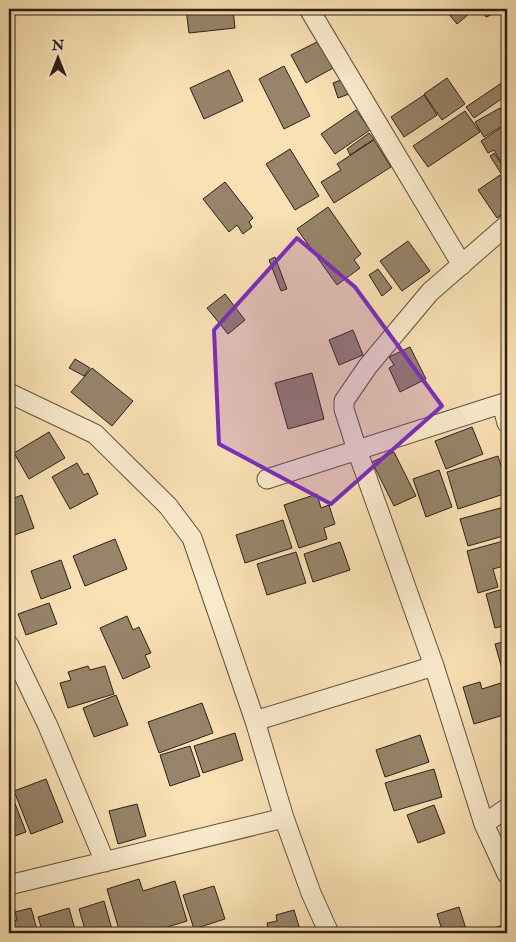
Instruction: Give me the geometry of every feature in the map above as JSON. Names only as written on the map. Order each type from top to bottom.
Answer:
[{"type":"street","points":[[309,9],[462,265]]},
{"type":"street","points":[[507,225],[430,292],[346,394],[344,409],[434,666],[484,824],[507,874]]},
{"type":"street","points":[[9,393],[95,434],[168,506],[192,538],[254,721],[284,818],[311,893],[329,933]]},
{"type":"street","points":[[267,479],[505,403],[507,423]]},
{"type":"street","points":[[9,645],[48,726],[105,862]]},
{"type":"street","points":[[254,721],[434,666]]},
{"type":"street","points":[[484,824],[507,808]]},
{"type":"street","points":[[9,885],[284,818]]},
{"type":"highlighted area","points":[[297,238],[355,287],[442,406],[331,504],[219,444],[214,330]]},
{"type":"building","points":[[186,9],[233,9],[235,28],[189,33]]},
{"type":"building","points":[[451,9],[475,9],[457,24],[447,12]]},
{"type":"building","points":[[482,9],[497,9],[498,12],[486,17]]},
{"type":"building","points":[[319,41],[333,68],[306,83],[291,55]]},
{"type":"building","points":[[284,66],[310,116],[284,129],[259,79]]},
{"type":"building","points":[[229,70],[243,101],[204,119],[190,88]]},
{"type":"building","points":[[447,78],[465,104],[442,120],[424,94]]},
{"type":"building","points":[[343,79],[349,94],[338,98],[333,83]]},
{"type":"building","points":[[506,80],[507,95],[474,118],[466,107]]},
{"type":"building","points":[[424,95],[437,115],[404,137],[391,117]]},
{"type":"building","points":[[500,108],[507,123],[484,137],[475,122]]},
{"type":"building","points":[[356,110],[370,130],[335,154],[321,134]]},
{"type":"building","points":[[465,111],[480,132],[428,167],[413,146]]},
{"type":"building","points":[[501,128],[507,138],[507,172],[494,150],[488,153],[481,141]]},
{"type":"building","points":[[369,133],[374,139],[350,155],[347,149]]},
{"type":"building","points":[[374,140],[391,167],[334,203],[321,182],[341,170],[337,164]]},
{"type":"building","points":[[290,149],[319,196],[295,210],[266,164]]},
{"type":"building","points":[[494,153],[507,172],[502,175],[490,156]]},
{"type":"building","points":[[500,175],[507,185],[507,211],[497,218],[478,190]]},
{"type":"building","points":[[225,182],[253,218],[249,222],[252,227],[243,234],[237,225],[229,232],[203,199]]},
{"type":"building","points":[[328,207],[361,254],[354,260],[360,268],[337,285],[297,229]]},
{"type":"building","points":[[408,241],[430,271],[402,291],[380,261]]},
{"type":"building","points":[[275,257],[287,289],[281,291],[269,260]]},
{"type":"building","points":[[378,269],[392,288],[382,296],[369,275]]},
{"type":"building","points":[[225,294],[245,320],[228,334],[207,308]]},
{"type":"building","points":[[353,330],[363,355],[339,365],[329,340]]},
{"type":"building","points":[[410,347],[426,379],[400,392],[389,368],[394,365],[389,357]]},
{"type":"building","points":[[75,359],[90,368],[84,376],[69,368]]},
{"type":"building","points":[[92,368],[133,401],[112,426],[71,392]]},
{"type":"building","points":[[312,373],[324,419],[288,429],[275,383]]},
{"type":"building","points":[[472,427],[483,454],[446,469],[435,441]]},
{"type":"building","points":[[49,432],[65,458],[29,479],[14,453]]},
{"type":"building","points":[[394,452],[416,496],[394,506],[372,462]]},
{"type":"building","points":[[498,456],[507,485],[507,493],[458,509],[447,472]]},
{"type":"building","points":[[77,463],[84,475],[88,473],[98,494],[70,509],[52,477]]},
{"type":"building","points":[[439,470],[452,507],[426,517],[413,479]]},
{"type":"building","points":[[317,494],[321,508],[329,505],[335,524],[324,528],[327,539],[299,548],[284,505]]},
{"type":"building","points":[[22,495],[34,528],[9,537],[9,500]]},
{"type":"building","points":[[504,507],[507,519],[507,535],[468,546],[460,519]]},
{"type":"building","points":[[283,520],[292,548],[245,563],[236,535]]},
{"type":"building","points":[[115,539],[127,569],[85,586],[73,556]]},
{"type":"building","points":[[507,540],[507,565],[493,569],[498,587],[478,593],[467,551]]},
{"type":"building","points":[[340,542],[350,570],[313,582],[304,554]]},
{"type":"building","points":[[296,552],[306,583],[267,595],[257,564]]},
{"type":"building","points":[[61,560],[71,588],[41,599],[31,571]]},
{"type":"building","points":[[507,588],[507,625],[495,628],[486,594]]},
{"type":"building","points":[[49,603],[57,624],[26,635],[18,614]]},
{"type":"building","points":[[127,616],[133,630],[139,627],[151,653],[145,655],[150,667],[123,679],[100,628]]},
{"type":"building","points":[[507,641],[507,676],[504,676],[495,644]]},
{"type":"building","points":[[88,666],[90,670],[105,666],[114,694],[68,708],[60,683],[71,680],[68,672]]},
{"type":"building","points":[[480,682],[482,689],[504,682],[507,692],[507,714],[474,724],[463,687]]},
{"type":"building","points":[[116,695],[128,725],[94,737],[83,708]]},
{"type":"building","points":[[202,703],[213,733],[159,753],[148,722]]},
{"type":"building","points":[[235,733],[243,760],[203,773],[194,746]]},
{"type":"building","points":[[420,735],[429,762],[385,777],[376,750]]},
{"type":"building","points":[[190,746],[200,776],[170,786],[160,755]]},
{"type":"building","points":[[434,769],[442,797],[394,811],[385,783]]},
{"type":"building","points":[[46,779],[63,822],[31,834],[14,791]]},
{"type":"building","points":[[9,788],[26,832],[9,838]]},
{"type":"building","points":[[137,804],[146,836],[118,844],[109,811]]},
{"type":"building","points":[[434,805],[445,833],[418,843],[407,815]]},
{"type":"building","points":[[139,879],[143,891],[175,881],[187,921],[148,933],[120,933],[107,889]]},
{"type":"building","points":[[214,886],[225,919],[194,929],[183,895]]},
{"type":"building","points":[[104,901],[113,933],[86,933],[79,909]]},
{"type":"building","points":[[459,907],[467,932],[476,929],[477,933],[443,933],[437,914]]},
{"type":"building","points":[[31,908],[38,933],[9,933],[9,922],[17,920],[15,912]]},
{"type":"building","points":[[69,908],[76,933],[43,933],[38,917]]},
{"type":"building","points":[[294,910],[301,933],[269,933],[267,923],[277,921],[276,915]]},
{"type":"building","points":[[507,924],[507,933],[481,933],[481,932]]}]
